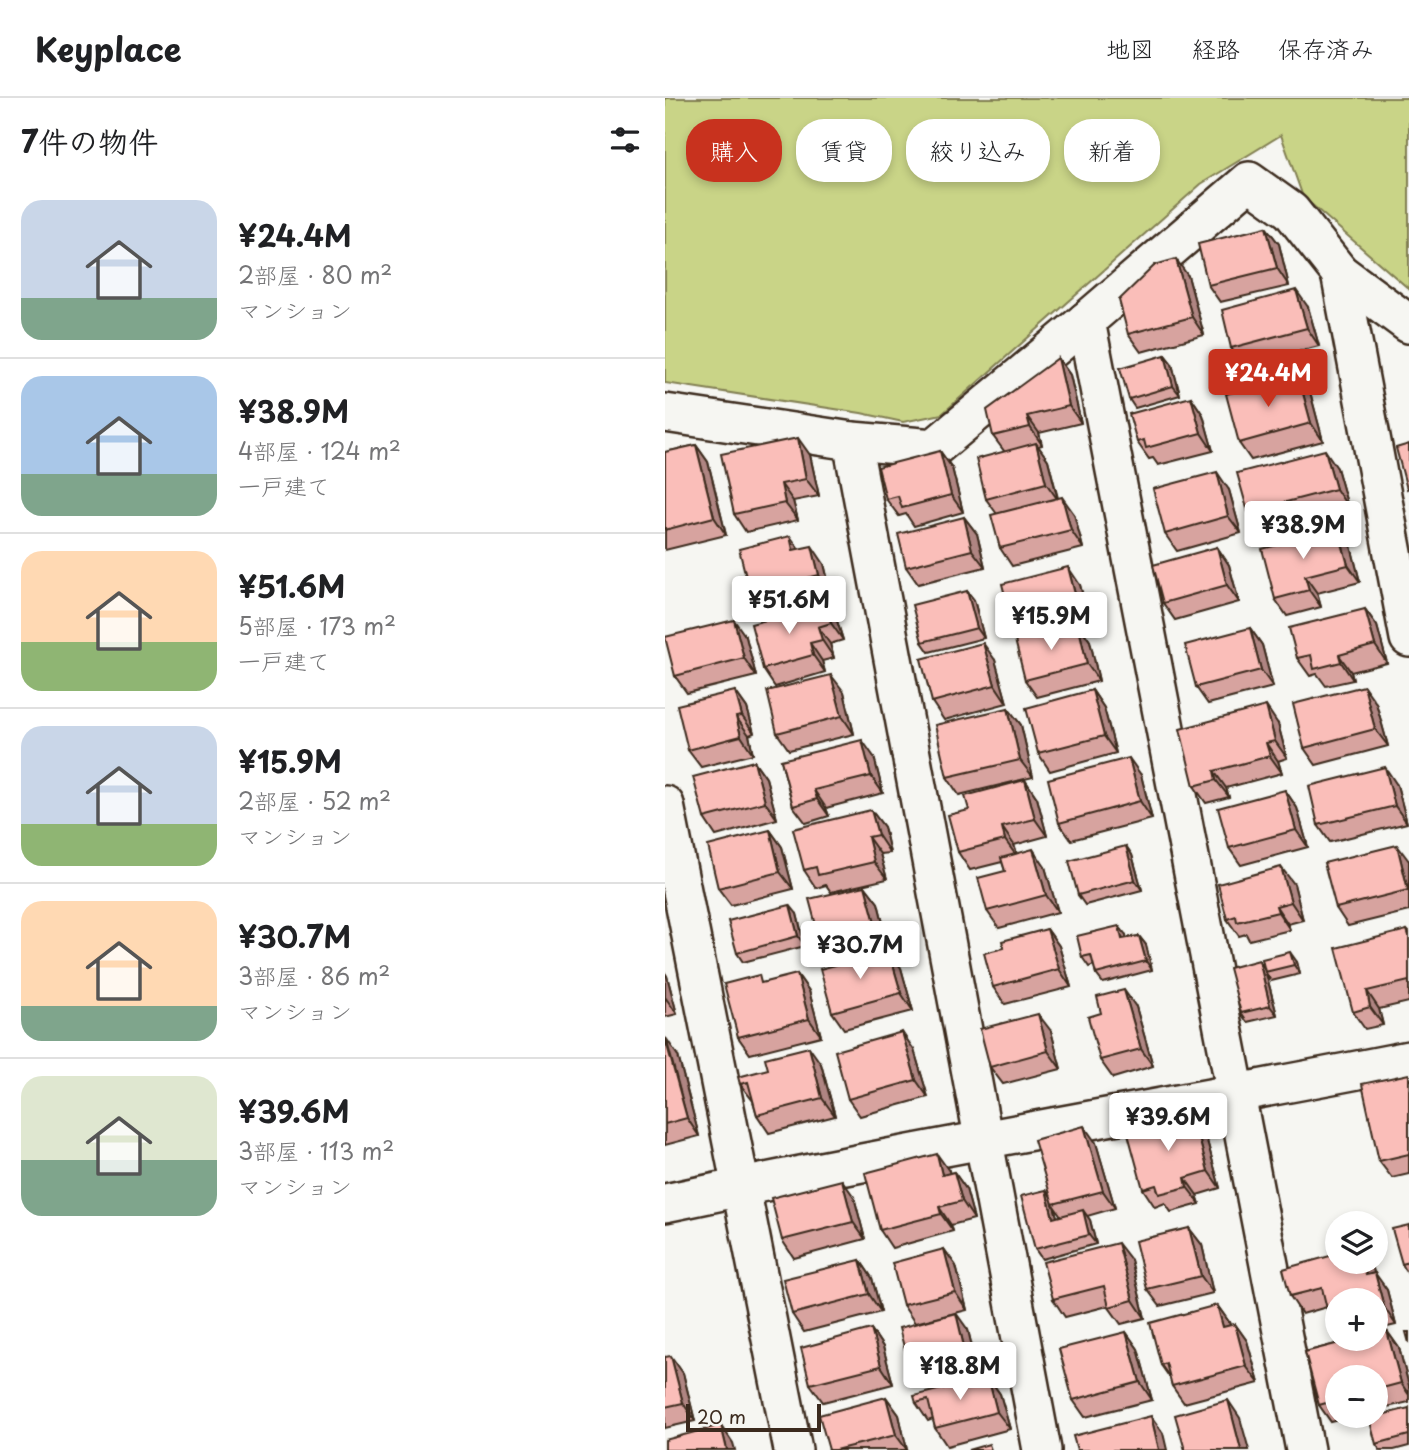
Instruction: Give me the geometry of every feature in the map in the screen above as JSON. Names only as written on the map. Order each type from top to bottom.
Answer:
[{"type":"street","points":[[665,413],[852,441],[934,448],[1249,181],[1291,211],[1340,273],[1409,324]]},
{"type":"street","points":[[1340,273],[1409,638]]},
{"type":"street","points":[[1086,321],[1305,1450]]},
{"type":"street","points":[[852,441],[1042,1450]]},
{"type":"street","points":[[665,805],[793,1450]]},
{"type":"street","points":[[665,1203],[982,1139],[1235,1095],[1409,1060]]},
{"type":"green space","points":[[665,98],[1409,98],[1409,289],[1303,197],[1281,135],[1201,184],[942,414],[903,422],[665,383]]},
{"type":"building","points":[[1266,227],[1277,268],[1208,285],[1198,244]]},
{"type":"building","points":[[1176,259],[1192,317],[1128,334],[1119,300],[1155,265]]},
{"type":"building","points":[[1296,290],[1307,328],[1231,348],[1222,310]]},
{"type":"building","points":[[1165,355],[1173,386],[1129,399],[1120,368]]},
{"type":"building","points":[[1058,358],[1069,406],[1027,416],[1030,427],[993,436],[987,410]]},
{"type":"building","points":[[1298,375],[1311,423],[1239,443],[1226,394]]},
{"type":"building","points":[[1191,397],[1201,433],[1146,448],[1144,440],[1137,442],[1129,414]]},
{"type":"building","points":[[798,438],[806,479],[781,484],[785,503],[734,514],[721,454]]},
{"type":"building","points":[[1036,443],[1046,483],[986,499],[976,459]]},
{"type":"building","points":[[1409,444],[1409,488],[1407,489],[1396,448]]},
{"type":"building","points":[[696,445],[714,517],[665,530],[665,452]]},
{"type":"building","points":[[1325,450],[1336,489],[1248,512],[1237,473]]},
{"type":"building","points":[[940,451],[951,495],[902,508],[898,496],[886,499],[878,467]]},
{"type":"building","points":[[1217,472],[1228,516],[1165,534],[1153,489]]},
{"type":"building","points":[[1062,497],[1071,530],[1000,548],[991,515]]},
{"type":"building","points":[[964,517],[972,550],[906,567],[898,534]]},
{"type":"building","points":[[1338,529],[1348,565],[1305,576],[1309,590],[1275,599],[1262,549]]},
{"type":"building","points":[[790,536],[793,550],[812,546],[819,575],[750,593],[739,549]]},
{"type":"building","points":[[1217,547],[1227,585],[1163,603],[1153,565]]},
{"type":"building","points":[[1068,567],[1077,602],[1011,619],[1002,584]]},
{"type":"building","points":[[967,591],[977,628],[922,642],[912,605]]},
{"type":"building","points":[[825,604],[831,623],[818,627],[822,640],[810,643],[813,655],[763,669],[751,624]]},
{"type":"building","points":[[1365,609],[1375,645],[1339,655],[1341,662],[1314,669],[1311,655],[1297,658],[1289,628]]},
{"type":"building","points":[[734,620],[744,658],[675,676],[665,637]]},
{"type":"building","points":[[1078,624],[1087,664],[1025,680],[1015,640]]},
{"type":"building","points":[[1250,628],[1261,670],[1196,687],[1185,645]]},
{"type":"building","points":[[983,643],[995,685],[932,702],[921,659]]},
{"type":"building","points":[[831,675],[842,716],[777,733],[767,691]]},
{"type":"building","points":[[1364,686],[1375,729],[1304,748],[1293,704]]},
{"type":"building","points":[[1092,690],[1104,736],[1038,753],[1026,708]]},
{"type":"building","points":[[735,691],[742,716],[736,717],[741,736],[688,750],[677,705]]},
{"type":"building","points":[[1266,706],[1275,741],[1266,743],[1270,756],[1214,771],[1216,780],[1194,786],[1180,729]]},
{"type":"building","points":[[1008,708],[1020,760],[947,777],[935,725]]},
{"type":"building","points":[[862,740],[871,776],[814,790],[817,799],[793,806],[781,760]]},
{"type":"building","points":[[1129,758],[1140,801],[1059,823],[1048,779]]},
{"type":"building","points":[[754,761],[765,802],[704,818],[693,777]]},
{"type":"building","points":[[1385,767],[1395,806],[1318,825],[1309,786]]},
{"type":"building","points":[[1025,780],[1035,819],[1002,827],[1005,840],[958,852],[948,815],[969,810],[965,796]]},
{"type":"building","points":[[1285,790],[1296,830],[1229,848],[1218,808]]},
{"type":"building","points":[[871,810],[878,835],[868,837],[874,862],[818,875],[816,867],[804,870],[793,829]]},
{"type":"building","points":[[770,830],[780,872],[718,888],[708,846]]},
{"type":"building","points":[[1397,845],[1408,890],[1336,908],[1324,863]]},
{"type":"building","points":[[1126,846],[1135,880],[1078,895],[1069,861]]},
{"type":"building","points":[[1033,849],[1046,895],[987,911],[978,878],[1005,871],[1001,858]]},
{"type":"building","points":[[1281,867],[1291,902],[1276,906],[1278,912],[1237,922],[1236,916],[1227,919],[1218,884]]},
{"type":"building","points":[[865,886],[877,930],[821,944],[809,899]]},
{"type":"building","points":[[790,905],[798,936],[737,953],[728,921]]},
{"type":"building","points":[[1119,926],[1122,939],[1139,936],[1146,961],[1096,974],[1091,955],[1082,957],[1077,936]]},
{"type":"building","points":[[1047,929],[1059,969],[993,987],[984,953],[1004,948],[1002,941]]},
{"type":"building","points":[[1407,930],[1409,981],[1367,991],[1370,1007],[1353,1012],[1336,948]]},
{"type":"building","points":[[889,951],[901,993],[832,1012],[820,969]]},
{"type":"building","points":[[1290,952],[1294,965],[1265,972],[1262,959]]},
{"type":"building","points":[[1259,960],[1270,1006],[1241,1013],[1229,968]]},
{"type":"building","points":[[797,974],[809,1019],[738,1037],[724,984],[759,975],[761,983]]},
{"type":"building","points":[[1124,990],[1141,1049],[1100,1060],[1088,1017],[1101,1013],[1097,997]]},
{"type":"building","points":[[1038,1014],[1048,1051],[990,1067],[980,1029]]},
{"type":"building","points":[[902,1032],[916,1080],[848,1099],[835,1051]]},
{"type":"building","points":[[665,1038],[687,1118],[665,1124]]},
{"type":"building","points":[[809,1047],[822,1098],[757,1115],[748,1082],[740,1084],[738,1077],[768,1069],[765,1058]]},
{"type":"building","points":[[1409,1074],[1409,1154],[1379,1161],[1362,1084]]},
{"type":"building","points":[[1192,1113],[1208,1171],[1185,1178],[1187,1187],[1159,1194],[1156,1185],[1143,1189],[1127,1130]]},
{"type":"building","points":[[1084,1126],[1103,1191],[1053,1204],[1034,1140]]},
{"type":"building","points":[[937,1154],[942,1175],[954,1172],[962,1201],[939,1207],[941,1214],[880,1230],[865,1173]]},
{"type":"building","points":[[842,1180],[853,1222],[782,1240],[771,1198]]},
{"type":"building","points":[[1046,1190],[1053,1218],[1083,1210],[1089,1235],[1035,1249],[1021,1196]]},
{"type":"building","points":[[1409,1225],[1409,1262],[1402,1264],[1392,1229]]},
{"type":"building","points":[[1189,1228],[1201,1276],[1147,1289],[1135,1241]]},
{"type":"building","points":[[1118,1243],[1133,1300],[1109,1307],[1104,1286],[1053,1299],[1043,1262]]},
{"type":"building","points":[[944,1249],[955,1292],[903,1305],[892,1263]]},
{"type":"building","points":[[1325,1257],[1325,1274],[1375,1274],[1379,1288],[1325,1288],[1325,1301],[1322,1288],[1290,1296],[1283,1269]]},
{"type":"building","points":[[860,1260],[869,1294],[792,1314],[783,1279]]},
{"type":"building","points":[[1217,1305],[1223,1327],[1235,1324],[1246,1366],[1172,1386],[1166,1363],[1161,1365],[1150,1323]]},
{"type":"building","points":[[956,1313],[965,1351],[909,1366],[899,1328]]},
{"type":"building","points":[[871,1329],[881,1366],[810,1384],[801,1348]]},
{"type":"building","points":[[1126,1332],[1140,1382],[1073,1400],[1059,1349]]},
{"type":"building","points":[[1388,1335],[1401,1383],[1388,1386],[1388,1365],[1325,1365],[1325,1403],[1319,1405],[1305,1352],[1325,1347],[1325,1351],[1388,1351]]},
{"type":"building","points":[[671,1356],[683,1403],[665,1407],[665,1357]]},
{"type":"building","points":[[988,1377],[997,1412],[935,1428],[928,1400],[916,1403],[914,1396]]},
{"type":"building","points":[[886,1397],[896,1435],[829,1450],[819,1415]]},
{"type":"building","points":[[1228,1400],[1241,1450],[1185,1450],[1175,1415]]},
{"type":"building","points":[[1409,1408],[1409,1435],[1376,1444],[1372,1428],[1388,1428],[1388,1413]]},
{"type":"building","points":[[1151,1416],[1159,1450],[1077,1450],[1073,1436]]},
{"type":"building","points":[[721,1425],[727,1450],[665,1450],[665,1440]]},
{"type":"building","points":[[989,1444],[991,1450],[968,1450]]}]
